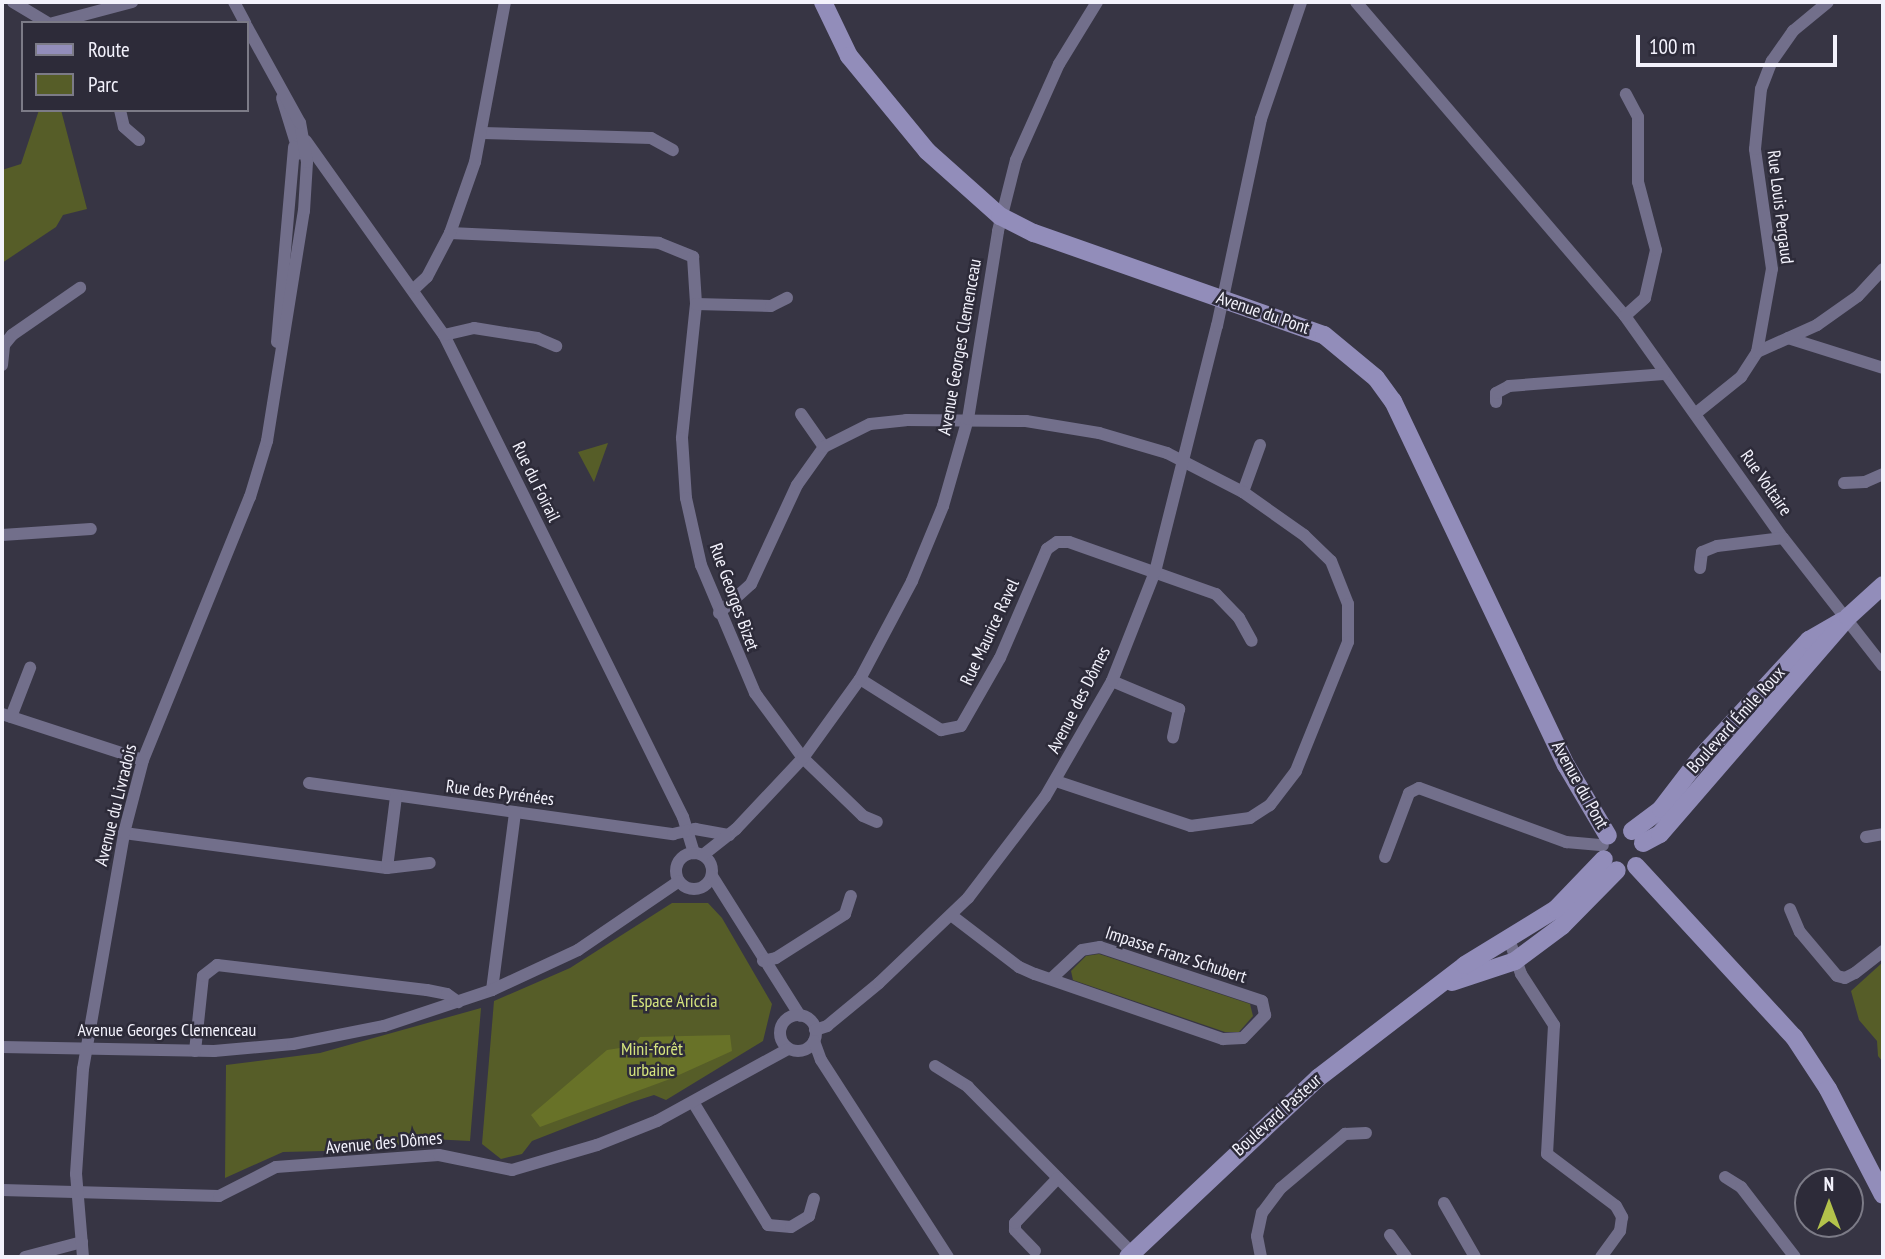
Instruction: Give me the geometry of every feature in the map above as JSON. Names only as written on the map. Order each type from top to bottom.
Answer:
[{"type":"main road","name":"Avenue du Pont","points":[[823,2],[849,56],[910,130],[966,190],[1000,216],[1034,233],[1324,335],[1376,378],[1393,401],[1608,852]]},
{"type":"main road","name":"Boulevard Émile Roux","points":[[1637,837],[1700,758],[1809,640],[1848,617],[1883,585]]},
{"type":"main road","points":[[1636,866],[1643,856],[1637,837],[1620,830],[1608,852],[1636,866],[1794,1037],[1828,1089],[1883,1195]]},
{"type":"main road","name":"Boulevard Pasteur","points":[[1130,1255],[1318,1078],[1438,987],[1556,909],[1608,852]]},
{"type":"main road","name":"Boulevard Pasteur","points":[[1438,987],[1515,961],[1562,926],[1608,852]]},
{"type":"street","points":[[13,2],[47,21]]},
{"type":"street","points":[[67,21],[99,17],[132,2]]},
{"type":"street","name":"Rue du Foirail","points":[[234,2],[244,21]]},
{"type":"street","points":[[415,288],[427,277],[450,233],[483,133],[505,2]]},
{"type":"street","name":"Avenue Georges Clemenceau","points":[[699,854],[729,835],[803,758],[860,679],[929,542],[968,419],[1000,216],[1016,160],[1043,96],[1097,2]]},
{"type":"street","name":"Avenue des Dômes","points":[[2,1190],[219,1196],[276,1167],[439,1155],[462,1157],[504,1171],[626,1135],[795,1050],[843,1013],[951,915],[1056,781],[1112,681],[1155,572],[1185,462],[1262,119],[1301,2]]},
{"type":"street","name":"Rue Voltaire","points":[[1356,2],[1625,316],[1783,538],[1848,617],[1883,666]]},
{"type":"street","name":"Rue Louis Pergaud","points":[[1695,414],[1741,377],[1758,352],[1772,269],[1755,149],[1761,89],[1772,61],[1793,31],[1828,2]]},
{"type":"street","name":"Rue du Foirail","points":[[248,29],[280,89],[307,162]]},
{"type":"street","points":[[1625,316],[1645,298],[1656,250],[1638,182],[1638,117],[1626,93]]},
{"type":"street","points":[[120,112],[124,127],[139,141]]},
{"type":"street","points":[[483,133],[651,138],[673,150]]},
{"type":"street","name":"Rue du Foirail","points":[[299,142],[327,167],[415,288],[444,335],[699,854]]},
{"type":"street","name":"Avenue du Livradois","points":[[277,382],[278,310],[299,142]]},
{"type":"street","points":[[307,162],[327,167]]},
{"type":"street","name":"Avenue du Livradois","points":[[83,1257],[77,1193],[86,1050],[124,833],[143,760],[250,497],[277,382],[307,162]]},
{"type":"street","name":"Rue Georges Bizet","points":[[450,233],[587,238],[680,248],[694,257],[696,304],[682,438],[686,498],[701,565],[755,693],[803,758],[863,816],[877,822]]},
{"type":"street","points":[[1758,352],[1817,325],[1857,296],[1883,269]]},
{"type":"street","points":[[2,365],[4,345],[12,335],[80,288]]},
{"type":"street","points":[[696,304],[771,306],[787,298]]},
{"type":"street","points":[[444,335],[474,328],[537,338],[556,346]]},
{"type":"street","points":[[1788,338],[1883,368]]},
{"type":"street","points":[[1496,402],[1496,393],[1508,386],[1664,374]]},
{"type":"street","points":[[801,414],[824,447]]},
{"type":"street","points":[[719,613],[751,584],[797,485],[824,447],[870,424],[968,419],[1067,426],[1167,453],[1243,492],[1304,535],[1331,561],[1348,604],[1348,642],[1284,790],[1250,818],[1191,826],[1056,781]]},
{"type":"street","points":[[1243,492],[1260,445]]},
{"type":"street","points":[[1844,483],[1866,482],[1883,474]]},
{"type":"street","points":[[2,535],[91,529]]},
{"type":"street","points":[[1700,568],[1702,552],[1717,546],[1783,538]]},
{"type":"street","name":"Rue Maurice Ravel","points":[[860,679],[941,730],[961,726],[971,712],[1047,549],[1069,542],[1155,572]]},
{"type":"street","points":[[1155,572],[1225,599],[1252,641]]},
{"type":"street","points":[[30,668],[7,715],[143,760]]},
{"type":"street","points":[[1112,681],[1178,709],[1173,737]]},
{"type":"street","name":"Rue des Pyrénées","points":[[309,783],[673,834],[686,830]]},
{"type":"street","points":[[1385,857],[1409,793],[1419,788],[1566,842],[1608,852]]},
{"type":"street","points":[[387,868],[396,797]]},
{"type":"street","points":[[492,990],[515,812]]},
{"type":"street","points":[[727,901],[700,889],[688,889],[679,881],[676,870],[686,830],[729,835]]},
{"type":"street","points":[[124,833],[387,868],[430,863]]},
{"type":"street","points":[[1866,837],[1883,834]]},
{"type":"street","points":[[680,859],[699,854],[711,865],[712,876],[785,997],[815,1035],[821,1060],[948,1257]]},
{"type":"street","points":[[700,889],[712,876]]},
{"type":"street","name":"Avenue Georges Clemenceau","points":[[2,1047],[195,1051],[321,1040],[492,990],[594,942],[679,881]]},
{"type":"street","points":[[764,961],[776,958],[845,914],[851,896]]},
{"type":"street","points":[[1790,909],[1800,932],[1836,976],[1845,978],[1856,973],[1883,951]]},
{"type":"street","name":"Impasse Franz Schubert","points":[[951,915],[1019,967],[1051,979],[1223,1039],[1243,1038],[1265,1015],[1262,1001],[1100,947],[1082,950],[1051,979]]},
{"type":"street","points":[[1509,939],[1515,961],[1554,1025],[1547,1154],[1616,1206],[1622,1217],[1620,1231],[1601,1257]]},
{"type":"street","points":[[195,1051],[203,976],[217,965],[426,990],[447,994],[458,1002]]},
{"type":"street","points":[[785,997],[781,1040],[795,1050],[821,1060]]},
{"type":"street","points":[[783,1024],[800,1016]]},
{"type":"street","points":[[935,1066],[968,1087],[1130,1255]]},
{"type":"street","points":[[694,1102],[768,1225],[791,1227],[809,1216],[814,1199]]},
{"type":"street","points":[[1261,1257],[1257,1236],[1262,1213],[1281,1188],[1345,1133],[1366,1133]]},
{"type":"street","points":[[1725,1177],[1741,1186],[1795,1257]]},
{"type":"street","points":[[1035,1251],[1015,1230],[1015,1223],[1058,1178]]},
{"type":"street","points":[[1444,1203],[1475,1257]]},
{"type":"street","points":[[1390,1235],[1406,1257]]},
{"type":"street","points":[[25,1257],[82,1241]]},
{"type":"green space","points":[[38,112],[62,112],[87,209],[63,215],[56,227],[2,263],[2,170],[21,164]]},
{"type":"green space","points":[[608,443],[594,482],[578,452]]},
{"type":"green space","name":"Espace Ariccia","points":[[672,903],[708,903],[722,918],[772,1004],[763,1041],[666,1100],[654,1095],[632,1102],[532,1141],[522,1154],[501,1159],[482,1144],[494,1001],[570,968]]},
{"type":"green space","points":[[1099,954],[1250,1004],[1253,1016],[1239,1032],[1225,1032],[1073,980],[1071,971],[1086,956]]},
{"type":"green space","points":[[1883,962],[1883,1062],[1878,1056],[1877,1041],[1859,1020],[1851,991]]},
{"type":"green space","points":[[481,1008],[470,1141],[431,1139],[367,1150],[283,1152],[225,1178],[226,1065],[320,1053]]},
{"type":"green space","name":"Mini-forêt urbaine","points":[[730,1035],[732,1051],[670,1079],[540,1127],[531,1115],[607,1050],[633,1046],[640,1037]]}]
